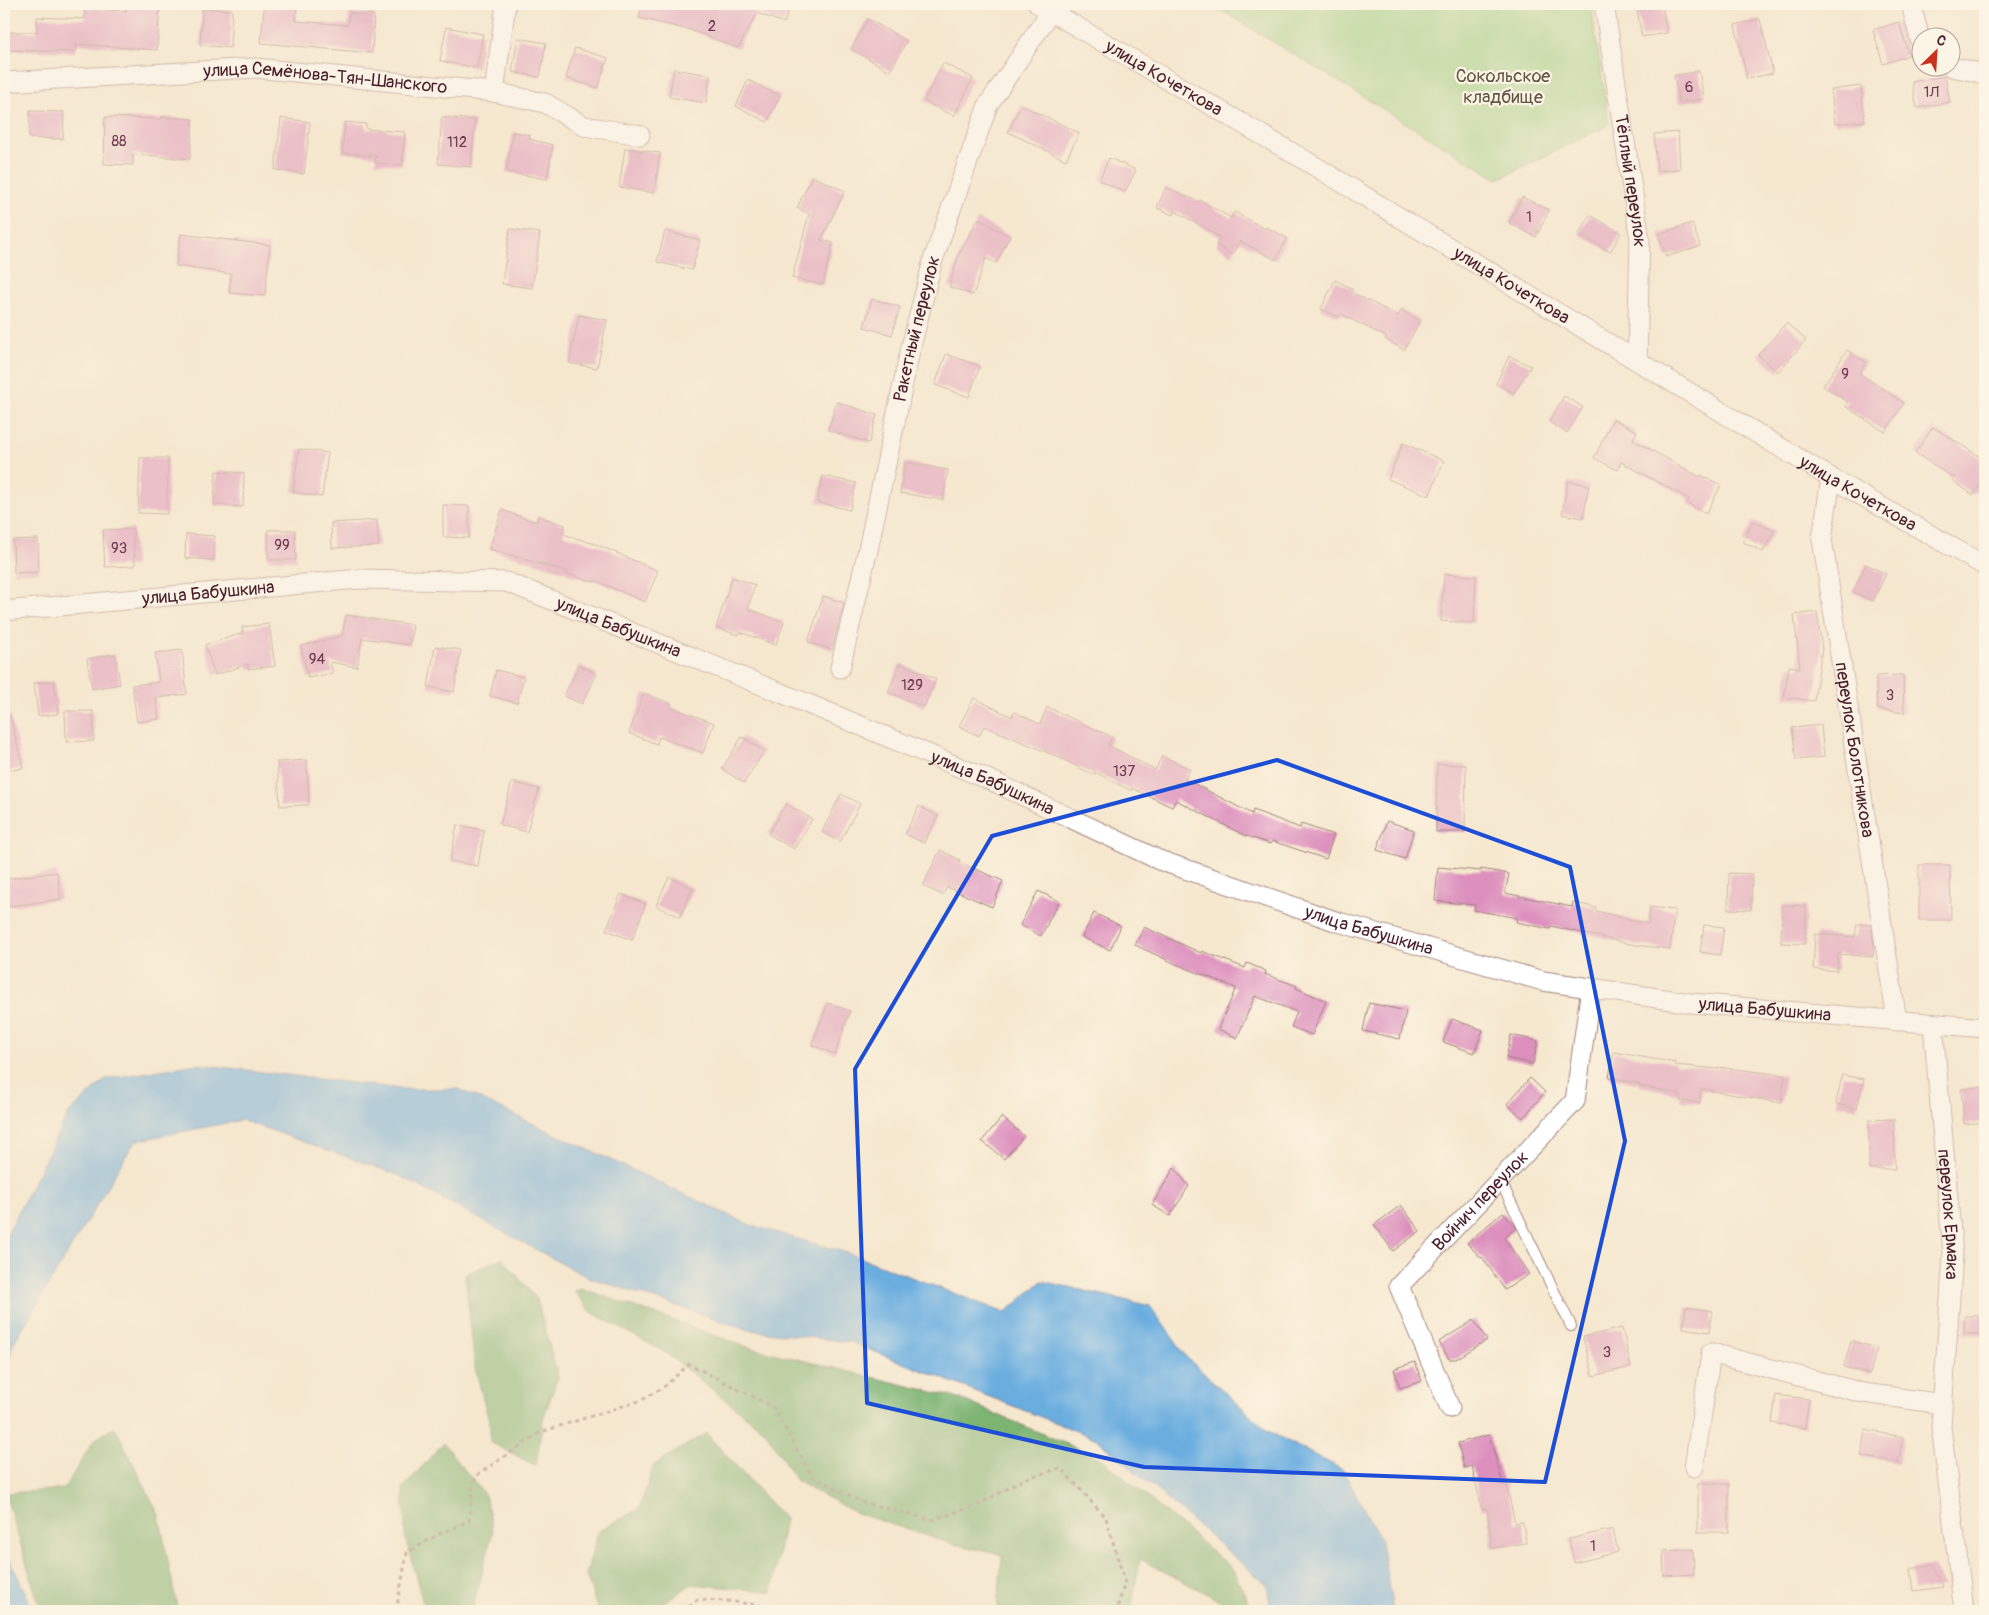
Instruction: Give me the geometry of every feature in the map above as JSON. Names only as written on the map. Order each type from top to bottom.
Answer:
[{"type":"street","points":[[494,92],[506,4]]},
{"type":"street","name":"Тёплый переулок","points":[[1604,4],[1640,240],[1637,360]]},
{"type":"street","points":[[1911,4],[1917,28]]},
{"type":"street","name":"улица Кочеткова","points":[[1044,8],[1303,159],[1831,478],[1985,566]]},
{"type":"street","name":"Ракетный переулок","points":[[840,668],[871,536],[910,351],[933,260],[988,105],[1044,8]]},
{"type":"street","name":"улица Семёнова-Тян-Шанского","points":[[4,82],[255,68],[494,92],[545,103],[584,126],[640,135]]},
{"type":"street","points":[[1962,69],[1985,74]]},
{"type":"street","name":"переулок Болотникова","points":[[1831,478],[1822,538],[1897,1021]]},
{"type":"street","name":"улица Бабушкина","points":[[4,611],[359,578],[507,582],[828,712],[992,781],[1159,860],[1336,921],[1543,981],[1691,1003],[1985,1028]]},
{"type":"street","name":"Войнич переулок","points":[[1450,1408],[1399,1286],[1575,1101],[1591,988]]},
{"type":"street","name":"переулок Ермака","points":[[1933,1024],[1953,1255],[1941,1426],[1964,1611]]},
{"type":"street","points":[[1694,1467],[1711,1353],[1863,1393],[1942,1404]]},
{"type":"lane","points":[[1500,1180],[1571,1326]]},
{"type":"path","points":[[396,1611],[407,1553],[439,1534],[469,1521],[472,1489],[478,1475],[541,1432],[642,1400],[665,1386],[689,1364],[774,1407],[812,1476],[864,1503],[931,1520],[978,1505],[1024,1479],[1061,1468],[1106,1518],[1125,1583],[1116,1611]]},
{"type":"path","points":[[682,1611],[697,1600],[728,1601],[786,1609],[788,1611]]},
{"type":"highlighted area","points":[[1277,760],[1570,867],[1625,1141],[1545,1482],[1144,1467],[867,1403],[855,1069],[992,836]]},
{"type":"green space","name":"Сокольское кладбище","points":[[1211,4],[1591,4],[1609,125],[1498,179]]},
{"type":"green space","points":[[502,1258],[537,1299],[558,1377],[543,1419],[536,1466],[490,1442],[490,1425],[475,1368],[465,1274]]},
{"type":"green space","points":[[581,1288],[748,1347],[958,1398],[1102,1459],[1232,1568],[1253,1611],[1240,1611],[1140,1559],[1131,1611],[997,1611],[1002,1555],[949,1543],[856,1513],[796,1481],[766,1432],[666,1353],[591,1312],[574,1291]]},
{"type":"green space","points":[[115,1427],[159,1515],[178,1611],[41,1611],[5,1493],[64,1489],[94,1440]]},
{"type":"green space","points":[[706,1433],[785,1519],[772,1592],[692,1584],[654,1609],[642,1611],[598,1611],[586,1575],[598,1531],[639,1509],[654,1465]]},
{"type":"green space","points":[[443,1443],[485,1495],[493,1531],[472,1611],[425,1611],[405,1536],[403,1488]]},
{"type":"water","points":[[197,1064],[402,1089],[459,1089],[750,1225],[848,1253],[1005,1313],[1042,1281],[1150,1306],[1187,1358],[1268,1431],[1343,1470],[1381,1541],[1393,1611],[1271,1611],[1267,1585],[1097,1439],[850,1342],[749,1330],[585,1276],[398,1175],[242,1120],[135,1141],[13,1344],[4,1383],[4,1240],[68,1114],[106,1079]]},
{"type":"water","points":[[4,1548],[28,1598],[31,1611],[4,1611]]},
{"type":"building","points":[[126,4],[160,4],[157,50],[77,44],[76,52],[4,50],[4,32],[37,32],[37,17],[85,19],[85,8],[126,11]]},
{"type":"building","points":[[642,4],[791,4],[784,23],[757,13],[738,48],[690,30],[639,18]]},
{"type":"building","points":[[1636,4],[1662,4],[1667,33],[1642,37]]},
{"type":"building","points":[[264,6],[297,9],[296,21],[348,25],[349,13],[374,15],[372,53],[261,43]]},
{"type":"building","points":[[202,8],[232,10],[230,48],[200,45]]},
{"type":"building","points":[[868,19],[907,41],[890,71],[851,49]]},
{"type":"building","points":[[1760,19],[1773,73],[1747,79],[1735,25]]},
{"type":"building","points":[[1899,22],[1909,55],[1883,64],[1873,30]]},
{"type":"building","points":[[446,27],[483,34],[477,68],[440,61]]},
{"type":"building","points":[[518,38],[546,43],[540,77],[512,72]]},
{"type":"building","points":[[575,48],[608,58],[598,88],[566,78]]},
{"type":"building","points":[[943,63],[973,78],[954,116],[924,101]]},
{"type":"building","points":[[674,69],[710,75],[706,103],[669,97]]},
{"type":"building","points":[[1699,71],[1704,99],[1679,103],[1674,76]]},
{"type":"building","points":[[1945,78],[1950,102],[1917,108],[1912,82]]},
{"type":"building","points":[[748,80],[780,96],[767,122],[736,106]]},
{"type":"building","points":[[1861,86],[1865,121],[1835,124],[1831,90]]},
{"type":"building","points":[[1021,105],[1079,133],[1066,160],[1008,132]]},
{"type":"building","points":[[30,111],[64,112],[63,139],[29,138]]},
{"type":"building","points":[[105,117],[193,119],[190,159],[133,154],[133,165],[104,164]]},
{"type":"building","points":[[442,117],[475,120],[471,167],[438,164]]},
{"type":"building","points":[[281,118],[310,122],[304,174],[275,170]]},
{"type":"building","points":[[345,122],[366,124],[366,129],[405,132],[402,165],[375,163],[376,156],[342,153]]},
{"type":"building","points":[[513,132],[530,135],[529,139],[553,145],[547,179],[506,172]]},
{"type":"building","points":[[1678,132],[1680,169],[1657,171],[1654,134]]},
{"type":"building","points":[[625,148],[660,153],[654,193],[619,187]]},
{"type":"building","points":[[1109,158],[1136,170],[1125,192],[1099,180]]},
{"type":"building","points":[[812,176],[845,191],[821,240],[833,243],[823,285],[792,278],[809,214],[797,208]]},
{"type":"building","points":[[1166,187],[1199,202],[1200,200],[1231,218],[1235,212],[1265,229],[1266,227],[1287,238],[1276,260],[1240,241],[1232,255],[1216,245],[1220,237],[1175,211],[1173,215],[1157,208]]},
{"type":"building","points":[[1522,197],[1549,210],[1536,237],[1509,223]]},
{"type":"building","points":[[1590,215],[1621,233],[1610,252],[1579,234]]},
{"type":"building","points":[[978,219],[1010,236],[996,263],[986,258],[973,295],[949,287],[959,254]]},
{"type":"building","points":[[1692,223],[1700,246],[1666,257],[1659,234]]},
{"type":"building","points":[[510,229],[540,233],[532,288],[502,284]]},
{"type":"building","points":[[665,231],[700,240],[692,270],[657,262]]},
{"type":"building","points":[[181,234],[270,245],[265,296],[229,293],[231,274],[176,266]]},
{"type":"building","points":[[1335,280],[1353,289],[1351,292],[1398,316],[1401,310],[1420,321],[1404,350],[1385,339],[1386,337],[1341,314],[1339,317],[1321,309]]},
{"type":"building","points":[[872,299],[900,307],[892,335],[864,327]]},
{"type":"building","points":[[579,315],[607,320],[597,368],[569,363]]},
{"type":"building","points":[[1786,323],[1806,340],[1778,372],[1758,355]]},
{"type":"building","points":[[1847,350],[1866,362],[1859,373],[1904,403],[1885,432],[1845,406],[1848,402],[1823,386]]},
{"type":"building","points":[[946,354],[980,366],[969,397],[935,385]]},
{"type":"building","points":[[1509,356],[1531,366],[1514,393],[1496,384]]},
{"type":"building","points":[[1564,396],[1583,407],[1567,433],[1549,422]]},
{"type":"building","points":[[837,402],[877,415],[869,443],[828,430]]},
{"type":"building","points":[[1613,419],[1637,431],[1633,440],[1700,477],[1701,475],[1721,485],[1706,514],[1687,503],[1689,499],[1621,462],[1618,470],[1594,458]]},
{"type":"building","points":[[1933,427],[1985,460],[1985,479],[1973,495],[1952,480],[1954,478],[1915,453]]},
{"type":"building","points":[[1403,443],[1444,461],[1429,496],[1388,479]]},
{"type":"building","points":[[299,449],[328,453],[322,497],[293,492]]},
{"type":"building","points":[[140,458],[168,458],[167,514],[138,513]]},
{"type":"building","points":[[905,462],[948,470],[943,500],[900,493]]},
{"type":"building","points":[[216,471],[244,473],[243,507],[214,505]]},
{"type":"building","points":[[823,476],[856,483],[850,510],[817,502]]},
{"type":"building","points":[[1568,481],[1589,485],[1583,518],[1562,514]]},
{"type":"building","points":[[443,505],[469,506],[469,538],[443,537]]},
{"type":"building","points":[[502,510],[536,522],[538,516],[565,525],[563,534],[598,545],[658,571],[645,602],[594,580],[594,582],[567,574],[568,572],[489,549]]},
{"type":"building","points":[[377,520],[379,546],[332,548],[331,523]]},
{"type":"building","points":[[1753,521],[1774,531],[1763,552],[1743,542]]},
{"type":"building","points":[[133,529],[135,566],[105,567],[103,530]]},
{"type":"building","points":[[268,530],[295,530],[296,560],[268,560]]},
{"type":"building","points":[[186,534],[215,536],[214,560],[185,558]]},
{"type":"building","points":[[38,539],[39,572],[14,573],[13,540]]},
{"type":"building","points":[[1866,564],[1886,574],[1873,601],[1853,592]]},
{"type":"building","points":[[1444,574],[1476,576],[1474,623],[1441,621]]},
{"type":"building","points":[[732,577],[755,585],[748,609],[784,622],[776,645],[740,632],[739,635],[716,628]]},
{"type":"building","points":[[823,596],[844,603],[832,650],[808,642]]},
{"type":"building","points":[[1817,612],[1822,649],[1814,701],[1784,697],[1789,666],[1800,668],[1794,615]]},
{"type":"building","points":[[346,615],[413,625],[410,645],[362,638],[357,667],[330,662],[333,673],[308,678],[301,646],[342,636]]},
{"type":"building","points":[[269,624],[275,666],[248,669],[248,664],[215,675],[205,645],[243,633],[242,627]]},
{"type":"building","points":[[435,646],[461,650],[454,692],[428,687]]},
{"type":"building","points":[[182,650],[187,694],[156,698],[159,719],[137,722],[132,685],[159,682],[155,653]]},
{"type":"building","points":[[115,654],[120,684],[92,689],[87,659]]},
{"type":"building","points":[[900,663],[936,679],[924,707],[888,692]]},
{"type":"building","points":[[579,665],[597,674],[582,704],[564,696]]},
{"type":"building","points":[[496,670],[524,677],[517,703],[490,696]]},
{"type":"building","points":[[1903,675],[1904,713],[1877,709],[1876,676]]},
{"type":"building","points":[[54,681],[58,714],[38,716],[34,683]]},
{"type":"building","points":[[644,693],[672,704],[671,707],[714,723],[703,753],[659,737],[657,744],[629,733]]},
{"type":"building","points":[[974,698],[1012,717],[1014,712],[1040,724],[1047,707],[1112,737],[1108,745],[1155,770],[1162,756],[1190,769],[1185,779],[1252,814],[1253,810],[1300,828],[1301,824],[1334,835],[1326,859],[1272,841],[1270,844],[1244,835],[1176,800],[1172,807],[1132,788],[1131,791],[1095,772],[1094,775],[1056,756],[984,726],[979,736],[959,726]]},
{"type":"building","points":[[65,711],[93,711],[94,741],[66,742]]},
{"type":"building","points":[[4,715],[10,715],[23,768],[4,772]]},
{"type":"building","points":[[1821,725],[1824,757],[1796,760],[1792,728]]},
{"type":"building","points":[[742,737],[764,751],[744,783],[722,769]]},
{"type":"building","points":[[307,760],[309,805],[280,806],[277,762]]},
{"type":"building","points":[[1437,764],[1466,765],[1465,832],[1436,832]]},
{"type":"building","points":[[512,782],[539,789],[527,832],[500,825]]},
{"type":"building","points":[[841,794],[860,804],[840,842],[822,832]]},
{"type":"building","points":[[786,804],[812,819],[794,849],[768,834]]},
{"type":"building","points":[[919,806],[938,816],[924,843],[905,834]]},
{"type":"building","points":[[1387,821],[1414,830],[1405,859],[1377,850]]},
{"type":"building","points":[[457,825],[484,830],[478,866],[450,861]]},
{"type":"building","points":[[940,850],[960,860],[959,862],[1003,881],[992,907],[947,887],[943,895],[923,886]]},
{"type":"building","points":[[1919,865],[1950,865],[1951,920],[1919,920]]},
{"type":"building","points":[[1438,867],[1481,871],[1481,869],[1509,874],[1505,893],[1572,907],[1573,902],[1596,908],[1596,911],[1648,924],[1650,907],[1675,910],[1670,949],[1635,945],[1551,926],[1550,929],[1516,922],[1517,918],[1474,910],[1475,905],[1435,901]]},
{"type":"building","points":[[57,872],[61,899],[4,907],[4,879]]},
{"type":"building","points":[[1729,873],[1752,874],[1751,910],[1728,909]]},
{"type":"building","points":[[669,877],[693,888],[680,917],[656,906]]},
{"type":"building","points":[[1038,891],[1059,901],[1041,936],[1020,925]]},
{"type":"building","points":[[621,894],[646,904],[632,940],[606,930]]},
{"type":"building","points":[[1782,905],[1806,906],[1805,944],[1781,943]]},
{"type":"building","points":[[1094,913],[1121,926],[1110,950],[1082,937]]},
{"type":"building","points":[[1857,924],[1871,925],[1874,946],[1873,957],[1838,954],[1837,971],[1813,969],[1815,934],[1855,937]]},
{"type":"building","points":[[1704,925],[1724,927],[1720,955],[1700,952]]},
{"type":"building","points":[[1144,927],[1201,953],[1202,951],[1245,968],[1247,963],[1266,971],[1265,974],[1297,986],[1296,988],[1326,1001],[1312,1035],[1291,1027],[1297,1012],[1255,996],[1237,1038],[1218,1029],[1236,988],[1135,945]]},
{"type":"building","points":[[828,1003],[850,1011],[835,1054],[812,1045]]},
{"type":"building","points":[[1369,1003],[1406,1011],[1400,1039],[1363,1031]]},
{"type":"building","points":[[1452,1019],[1483,1030],[1474,1053],[1443,1042]]},
{"type":"building","points":[[1511,1035],[1538,1041],[1533,1064],[1506,1058]]},
{"type":"building","points":[[1614,1052],[1676,1063],[1675,1065],[1718,1069],[1718,1067],[1785,1075],[1781,1103],[1701,1089],[1700,1103],[1680,1101],[1680,1094],[1640,1086],[1640,1084],[1609,1077]]},
{"type":"building","points":[[1842,1075],[1864,1079],[1857,1109],[1836,1104]]},
{"type":"building","points":[[1530,1078],[1545,1092],[1523,1118],[1507,1104]]},
{"type":"building","points":[[1983,1087],[1985,1122],[1964,1124],[1961,1089]]},
{"type":"building","points":[[1002,1117],[1024,1136],[1004,1159],[982,1141]]},
{"type":"building","points":[[1894,1119],[1895,1169],[1869,1169],[1869,1120]]},
{"type":"building","points":[[1174,1168],[1189,1186],[1170,1216],[1152,1205]]},
{"type":"building","points":[[1401,1205],[1420,1231],[1393,1251],[1374,1225]]},
{"type":"building","points":[[1503,1212],[1516,1228],[1504,1238],[1529,1274],[1505,1290],[1482,1257],[1467,1243]]},
{"type":"building","points":[[1686,1307],[1712,1311],[1710,1332],[1683,1328]]},
{"type":"building","points":[[1965,1316],[1985,1316],[1985,1334],[1964,1334]]},
{"type":"building","points":[[1474,1320],[1487,1340],[1456,1359],[1449,1359],[1439,1342]]},
{"type":"building","points":[[1622,1328],[1631,1367],[1593,1376],[1583,1337]]},
{"type":"building","points":[[1851,1341],[1877,1348],[1870,1374],[1844,1367]]},
{"type":"building","points":[[1415,1362],[1422,1381],[1400,1388],[1394,1369]]},
{"type":"building","points":[[1776,1395],[1809,1399],[1805,1428],[1772,1423]]},
{"type":"building","points":[[1865,1430],[1903,1437],[1898,1463],[1861,1456]]},
{"type":"building","points":[[1489,1435],[1503,1484],[1506,1483],[1515,1523],[1523,1522],[1526,1543],[1492,1548],[1487,1509],[1482,1510],[1472,1466],[1464,1468],[1458,1443]]},
{"type":"building","points":[[1698,1484],[1729,1484],[1729,1532],[1698,1532]]},
{"type":"building","points":[[1613,1529],[1618,1552],[1574,1563],[1569,1539]]},
{"type":"building","points":[[1693,1549],[1694,1574],[1664,1576],[1663,1551]]},
{"type":"building","points":[[1933,1565],[1943,1587],[1914,1591],[1911,1569]]}]
